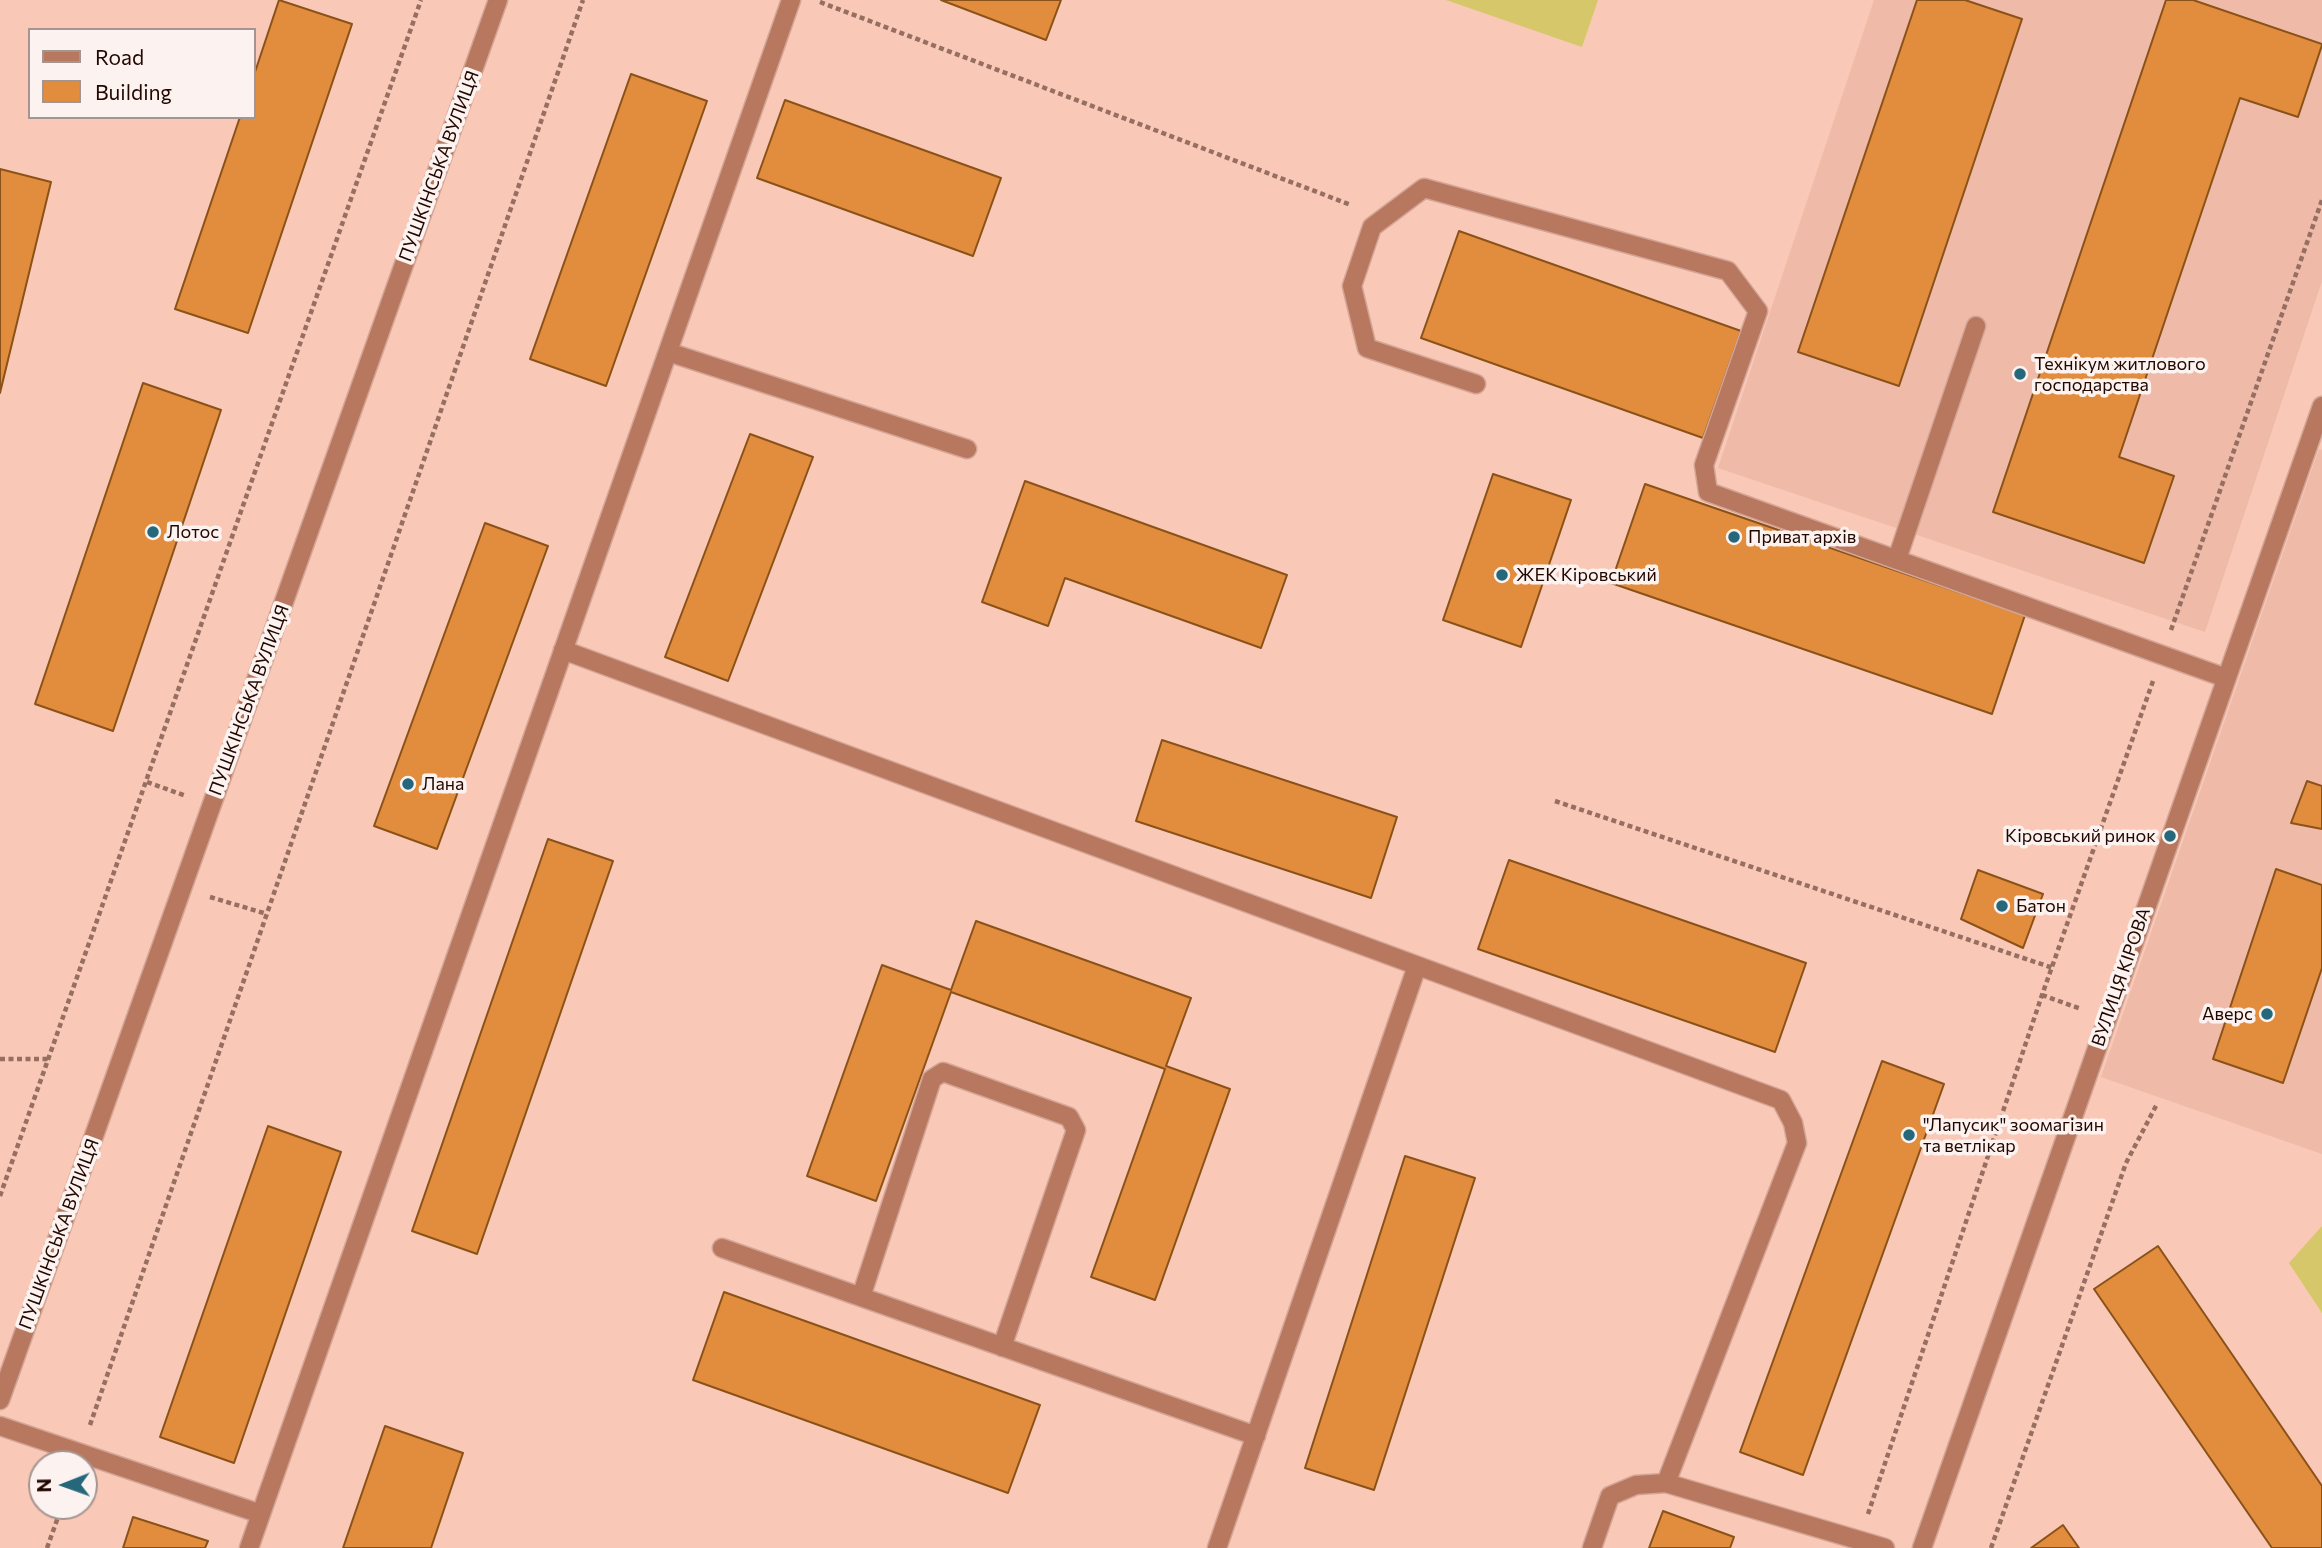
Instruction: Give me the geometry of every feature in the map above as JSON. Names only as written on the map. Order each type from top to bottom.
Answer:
[{"type":"street","name":"ПУШКІНСЬКА ВУЛИЦЯ","points":[[0,1400],[498,0]]},
{"type":"street","points":[[249,1548],[791,0]]},
{"type":"street","points":[[1476,384],[1367,348],[1352,286],[1372,227],[1424,188],[1728,271],[1758,311],[1704,465],[1708,492],[2226,678]]},
{"type":"street","points":[[1897,559],[1976,326]]},
{"type":"street","points":[[668,352],[967,449]]},
{"type":"street","name":"ВУЛИЦЯ КІРОВА","points":[[1922,1548],[2322,406]]},
{"type":"street","points":[[563,650],[1781,1100],[1793,1123],[1797,1143],[1666,1483]]},
{"type":"street","points":[[1217,1548],[1417,966]]},
{"type":"street","points":[[862,1297],[932,1079],[943,1072],[1069,1116],[1076,1130],[1002,1347]]},
{"type":"street","points":[[722,1248],[1256,1436]]},
{"type":"street","points":[[0,1426],[71,1450]]},
{"type":"street","points":[[98,1459],[261,1514]]},
{"type":"street","points":[[1592,1548],[1610,1496],[1636,1485],[1666,1483],[1885,1548]]},
{"type":"path","points":[[0,1196],[421,0]]},
{"type":"path","points":[[81,1450],[583,0]]},
{"type":"path","points":[[814,0],[1355,207]]},
{"type":"path","points":[[1860,1540],[2042,995],[2322,200]]},
{"type":"path","points":[[147,782],[211,805]]},
{"type":"path","points":[[1555,801],[2053,968]]},
{"type":"path","points":[[182,888],[267,914]]},
{"type":"path","points":[[2042,995],[2107,1018]]},
{"type":"path","points":[[0,1059],[48,1059]]},
{"type":"path","points":[[1991,1548],[2126,1163],[2157,1104]]},
{"type":"path","points":[[47,1548],[57,1520]]},
{"type":"shaded area","points":[[1446,0],[1598,0],[1582,47]]},
{"type":"shaded area","name":"Технікум житлового господарства","points":[[1874,0],[2322,0],[2322,281],[2205,632],[1718,468]]},
{"type":"shaded area","name":"Кіровський ринок","points":[[2319,449],[2322,450],[2322,1154],[2101,1077]]},
{"type":"shaded area","points":[[2322,1226],[2322,1313],[2289,1263]]},
{"type":"building","points":[[279,0],[352,24],[248,333],[175,309],[239,119],[256,119],[256,69]]},
{"type":"building","points":[[941,0],[1061,0],[1046,40]]},
{"type":"building","points":[[1917,0],[1965,0],[2022,19],[1899,386],[1798,352]]},
{"type":"building","points":[[2166,0],[2193,0],[2322,45],[2298,117],[2240,98],[2119,457],[2174,476],[2144,563],[1993,512]]},
{"type":"building","points":[[631,74],[707,101],[606,386],[530,359]]},
{"type":"building","points":[[785,100],[1001,178],[973,256],[757,178]]},
{"type":"building","points":[[0,169],[51,182],[0,393]]},
{"type":"building","points":[[1459,231],[1741,331],[1703,438],[1421,338]]},
{"type":"building","points":[[143,383],[221,410],[113,731],[35,704]]},
{"type":"building","points":[[750,434],[813,457],[728,681],[665,657]]},
{"type":"building","points":[[1493,474],[1571,500],[1521,647],[1443,620]]},
{"type":"building","points":[[1025,481],[1287,575],[1261,648],[1065,578],[1048,626],[982,602]]},
{"type":"building","points":[[1645,484],[2025,615],[1992,714],[1611,583]]},
{"type":"building","points":[[485,523],[548,546],[437,849],[374,826]]},
{"type":"building","points":[[1162,740],[1397,817],[1371,898],[1136,821]]},
{"type":"building","points":[[2307,781],[2322,786],[2322,829],[2291,823]]},
{"type":"building","points":[[548,839],[613,861],[477,1254],[412,1231]]},
{"type":"building","points":[[1509,860],[1806,963],[1775,1052],[1478,949]]},
{"type":"building","name":"Аверс","points":[[2276,869],[2322,885],[2322,968],[2283,1083],[2213,1059]]},
{"type":"building","name":"Батон","points":[[1978,870],[2043,894],[2023,948],[1961,919]]},
{"type":"building","points":[[976,921],[1191,998],[1166,1066],[1230,1089],[1155,1300],[1091,1277],[1165,1069],[951,992],[876,1201],[807,1176],[882,965],[951,990]]},
{"type":"building","points":[[1882,1061],[1944,1084],[1803,1475],[1740,1452]]},
{"type":"building","points":[[268,1126],[341,1152],[234,1463],[160,1437]]},
{"type":"building","points":[[1405,1156],[1475,1178],[1374,1490],[1305,1468]]},
{"type":"building","points":[[2158,1246],[2322,1486],[2322,1548],[2272,1548],[2094,1289]]},
{"type":"building","points":[[724,1292],[1040,1405],[1008,1493],[693,1380]]},
{"type":"building","points":[[385,1426],[463,1453],[431,1548],[343,1548]]},
{"type":"building","points":[[1663,1511],[1734,1537],[1730,1548],[1649,1548]]},
{"type":"building","points":[[133,1517],[208,1541],[205,1548],[123,1548]]},
{"type":"building","points":[[2063,1525],[2079,1548],[2031,1548]]},
{"type":"place","name":"Технікум житлового господарства","points":[[2020,374]]},
{"type":"place","name":"Лотос","points":[[153,532]]},
{"type":"place","name":"Приват архів","points":[[1734,537]]},
{"type":"place","name":"ЖЕК Кіровський","points":[[1502,575]]},
{"type":"place","name":"Лана","points":[[408,784]]},
{"type":"place","name":"Кіровський ринок","points":[[2170,836]]},
{"type":"place","name":"Батон","points":[[2002,906]]},
{"type":"place","name":"Аверс","points":[[2267,1014]]},
{"type":"place","name":"\"Лапусик\" зоомагізин та ветлікар","points":[[1909,1135]]}]
